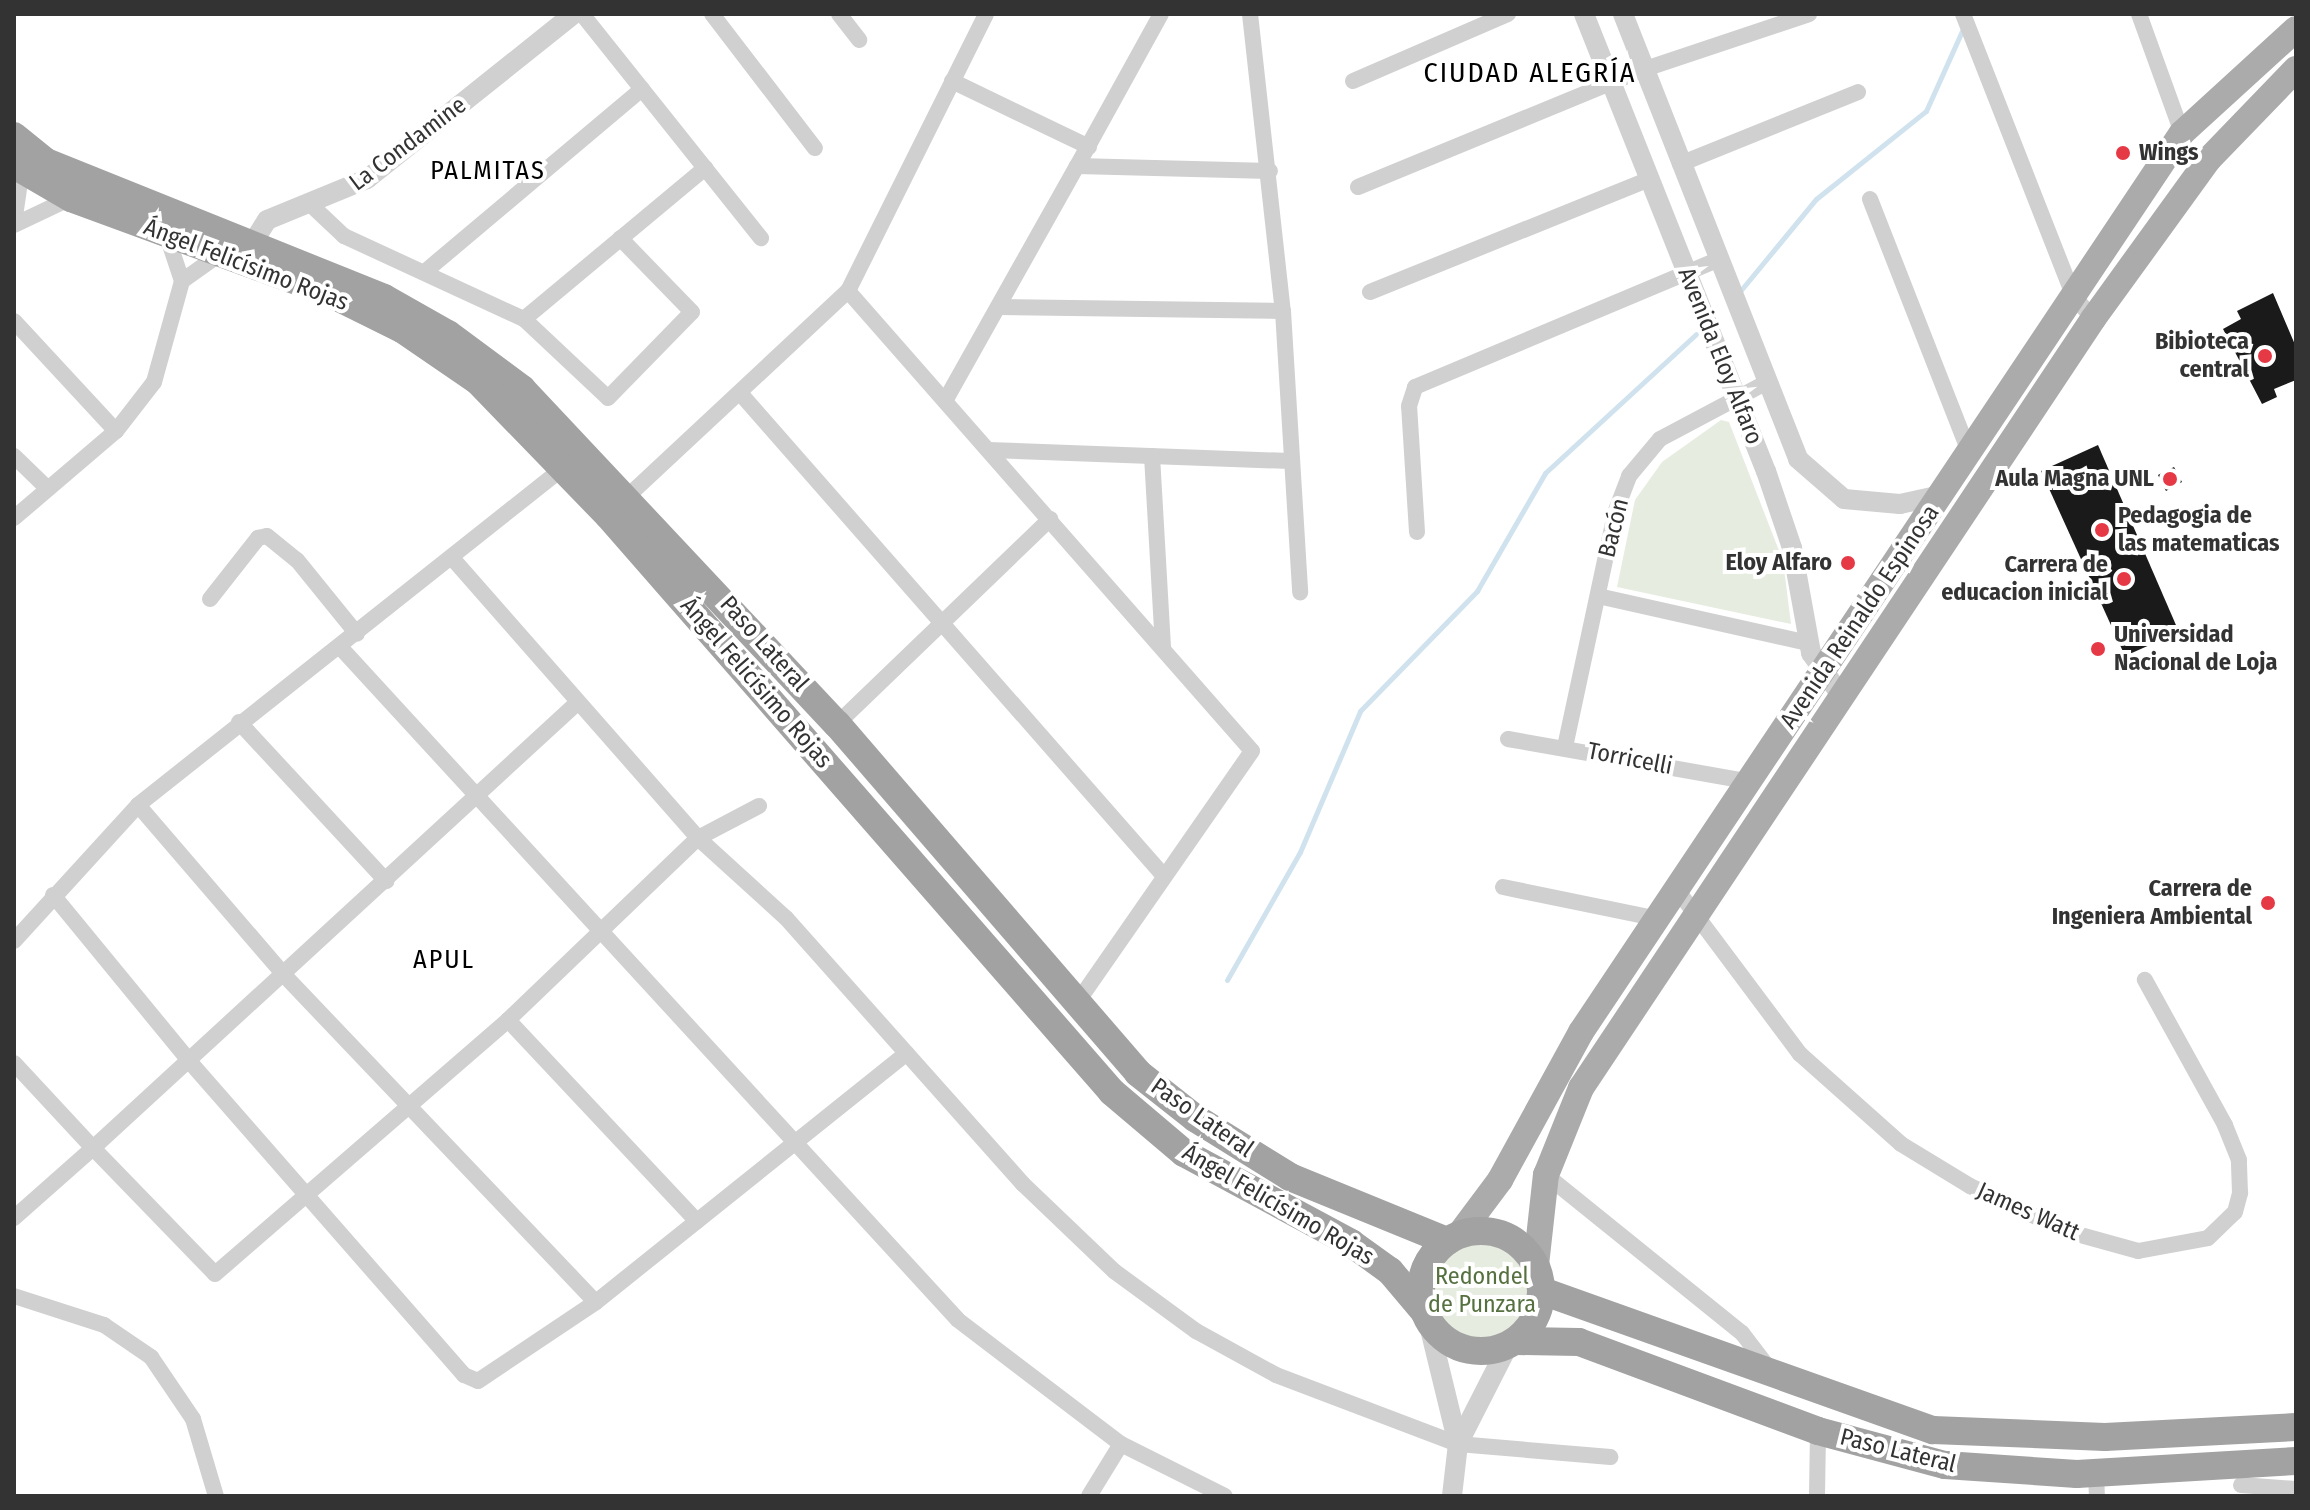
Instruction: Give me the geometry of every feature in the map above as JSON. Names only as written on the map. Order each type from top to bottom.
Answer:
[{"type":"highway","name":"Paso Lateral","points":[[14,136],[46,162],[238,252],[384,298],[448,334],[522,389],[628,496],[837,724],[1079,1000],[1138,1073],[1195,1118],[1290,1177],[1453,1238]]},
{"type":"highway","name":"Ángel Felicísimo Rojas","points":[[18,167],[71,198],[167,236],[238,252],[329,293],[402,329],[478,381],[563,468],[1112,1092],[1184,1153],[1351,1243],[1390,1271],[1425,1315]]},
{"type":"highway","points":[[1477,1231],[1511,1239],[1539,1278],[1535,1318],[1512,1343],[1465,1350],[1425,1315],[1427,1264],[1453,1238],[1477,1231]]},
{"type":"highway","name":"Paso Lateral","points":[[1539,1278],[1774,1376],[1900,1422],[1973,1435],[2105,1437],[2296,1427]]},
{"type":"highway","name":"Paso Lateral","points":[[1512,1343],[1579,1342],[1818,1431],[1945,1465],[2042,1474],[2096,1483],[2296,1461]]},
{"type":"main road","name":"Avenida Reinaldo Espinosa","points":[[1539,1278],[1546,1175],[1570,1081],[1659,919],[2182,133],[2291,25]]},
{"type":"main road","name":"Avenida Reinaldo Espinosa","points":[[1453,1238],[1696,918],[2093,319],[2209,159],[2296,69]]},
{"type":"street","name":"La Condamine","points":[[238,252],[273,216],[367,179],[574,14]]},
{"type":"street","points":[[582,14],[761,238]]},
{"type":"street","points":[[712,14],[815,148]]},
{"type":"street","points":[[839,14],[859,40]]},
{"type":"street","points":[[628,496],[848,291],[986,14]]},
{"type":"street","points":[[945,401],[1161,14]]},
{"type":"street","points":[[1250,14],[1270,171],[1283,311],[1300,592]]},
{"type":"street","points":[[1353,81],[1508,14]]},
{"type":"street","name":"Avenida Eloy Alfaro","points":[[1584,14],[1736,394],[1792,548],[1809,643],[1820,674],[1843,698]]},
{"type":"street","name":"Avenida Eloy Alfaro","points":[[1623,14],[1798,459],[1822,487],[1844,499],[1900,504],[1941,495]]},
{"type":"street","points":[[1358,187],[1645,69],[1809,14]]},
{"type":"street","points":[[1963,14],[2073,295],[2093,319]]},
{"type":"street","points":[[2139,14],[2182,133]]},
{"type":"street","points":[[952,81],[1089,147]]},
{"type":"street","points":[[427,270],[642,89]]},
{"type":"street","points":[[1680,164],[1858,92]]},
{"type":"street","points":[[1077,166],[1270,171]]},
{"type":"street","points":[[18,167],[14,224],[71,198]]},
{"type":"street","points":[[524,319],[705,168]]},
{"type":"street","points":[[1370,292],[1650,179]]},
{"type":"street","points":[[1870,199],[1969,451]]},
{"type":"street","points":[[310,204],[344,236],[427,270],[524,319],[608,398],[692,312],[620,238]]},
{"type":"street","points":[[14,518],[116,431],[162,364],[182,281],[167,236]]},
{"type":"street","points":[[182,281],[238,252]]},
{"type":"street","points":[[1417,532],[1409,406],[1415,387],[1685,270],[1719,259]]},
{"type":"street","points":[[848,291],[1252,751],[1079,1000]]},
{"type":"street","points":[[998,307],[1283,311]]},
{"type":"street","points":[[14,321],[116,431]]},
{"type":"street","name":"Bacón","points":[[1565,747],[1620,494],[1643,455],[1736,394],[1767,382]]},
{"type":"street","points":[[740,393],[941,617],[1163,875]]},
{"type":"street","points":[[988,450],[1291,461]]},
{"type":"street","points":[[14,456],[47,488]]},
{"type":"street","points":[[1152,456],[1163,649]]},
{"type":"street","points":[[14,941],[138,805],[239,722],[341,648],[563,468]]},
{"type":"street","points":[[837,724],[941,617],[1050,519]]},
{"type":"street","points":[[210,599],[258,538],[267,536],[297,560],[357,634]]},
{"type":"street","points":[[453,559],[698,838],[786,918],[1023,1184],[1114,1271],[1196,1331],[1276,1375],[1458,1444],[1610,1457]]},
{"type":"street","points":[[1598,596],[1809,643]]},
{"type":"street","points":[[341,648],[481,795],[596,930],[958,1320],[1121,1444],[1225,1496]]},
{"type":"street","points":[[14,1218],[286,977],[577,703]]},
{"type":"street","points":[[239,722],[386,881]]},
{"type":"street","name":"Torricelli","points":[[1508,739],[1752,782]]},
{"type":"street","points":[[138,805],[286,977],[596,1302]]},
{"type":"street","points":[[14,1063],[215,1274],[508,1020],[596,930],[698,838],[759,806]]},
{"type":"street","points":[[1503,887],[1659,919]]},
{"type":"street","name":"James Watt","points":[[1678,891],[1800,1054],[1901,1144],[1970,1186],[2066,1231],[2138,1251],[2208,1238],[2235,1212],[2240,1178],[2225,1125],[2145,980]]},
{"type":"street","points":[[53,895],[190,1062],[471,1379],[495,1375],[596,1302],[792,1141],[907,1053]]},
{"type":"street","points":[[508,1020],[697,1221]]},
{"type":"street","points":[[1546,1175],[1755,1345],[1774,1376]]},
{"type":"street","points":[[14,1296],[104,1325],[151,1357],[193,1419],[216,1496]]},
{"type":"street","points":[[1425,1315],[1458,1444],[1452,1496]]},
{"type":"street","points":[[1458,1444],[1512,1343]]},
{"type":"street","points":[[1817,1496],[1818,1431]]},
{"type":"street","points":[[1089,1496],[1121,1444]]},
{"type":"street","points":[[2241,1485],[2296,1489]]},
{"type":"green space","points":[[1721,420],[1729,422],[1783,561],[1791,624],[1617,587],[1635,500],[1662,462]]},
{"type":"green space","name":"Redondel de Punzara","points":[[1483,1239],[1503,1243],[1520,1254],[1531,1271],[1535,1291],[1531,1311],[1520,1328],[1503,1339],[1483,1343],[1463,1339],[1446,1328],[1435,1311],[1431,1291],[1435,1271],[1446,1254],[1463,1243]]},
{"type":"building","name":"Bibioteca central","points":[[2273,293],[2296,347],[2296,380],[2274,389],[2277,397],[2262,404],[2223,329],[2241,319],[2237,311]]},
{"type":"building","points":[[2098,445],[2179,632],[2125,656],[2041,471]]},
{"type":"building","name":"Aula Magna UNL","points":[[2174,467],[2182,482],[2166,491],[2158,475]]},
{"type":"waterway","points":[[1741,290],[1816,199],[1926,111],[1962,31]]},
{"type":"waterway","points":[[1227,980],[1300,852],[1360,711],[1477,591],[1545,473],[1696,334]]},
{"type":"place","name":"Wings","points":[[2123,153]]},
{"type":"place","name":"Bibioteca central","points":[[2265,356]]},
{"type":"place","name":"Aula Magna UNL","points":[[2170,479]]},
{"type":"place","name":"Pedagogia de las matematicas","points":[[2102,530]]},
{"type":"place","name":"Eloy Alfaro","points":[[1848,563]]},
{"type":"place","name":"Carrera de educacion inicial","points":[[2124,579]]},
{"type":"place","name":"Universidad Nacional de Loja","points":[[2098,649]]},
{"type":"place","name":"Carrera de Ingeniera Ambiental","points":[[2268,903]]},
{"type":"district","name":"CIUDAD ALEGRÍA","points":[[1530,73]]},
{"type":"district","name":"PALMITAS","points":[[488,171]]},
{"type":"district","name":"APUL","points":[[444,960]]}]
